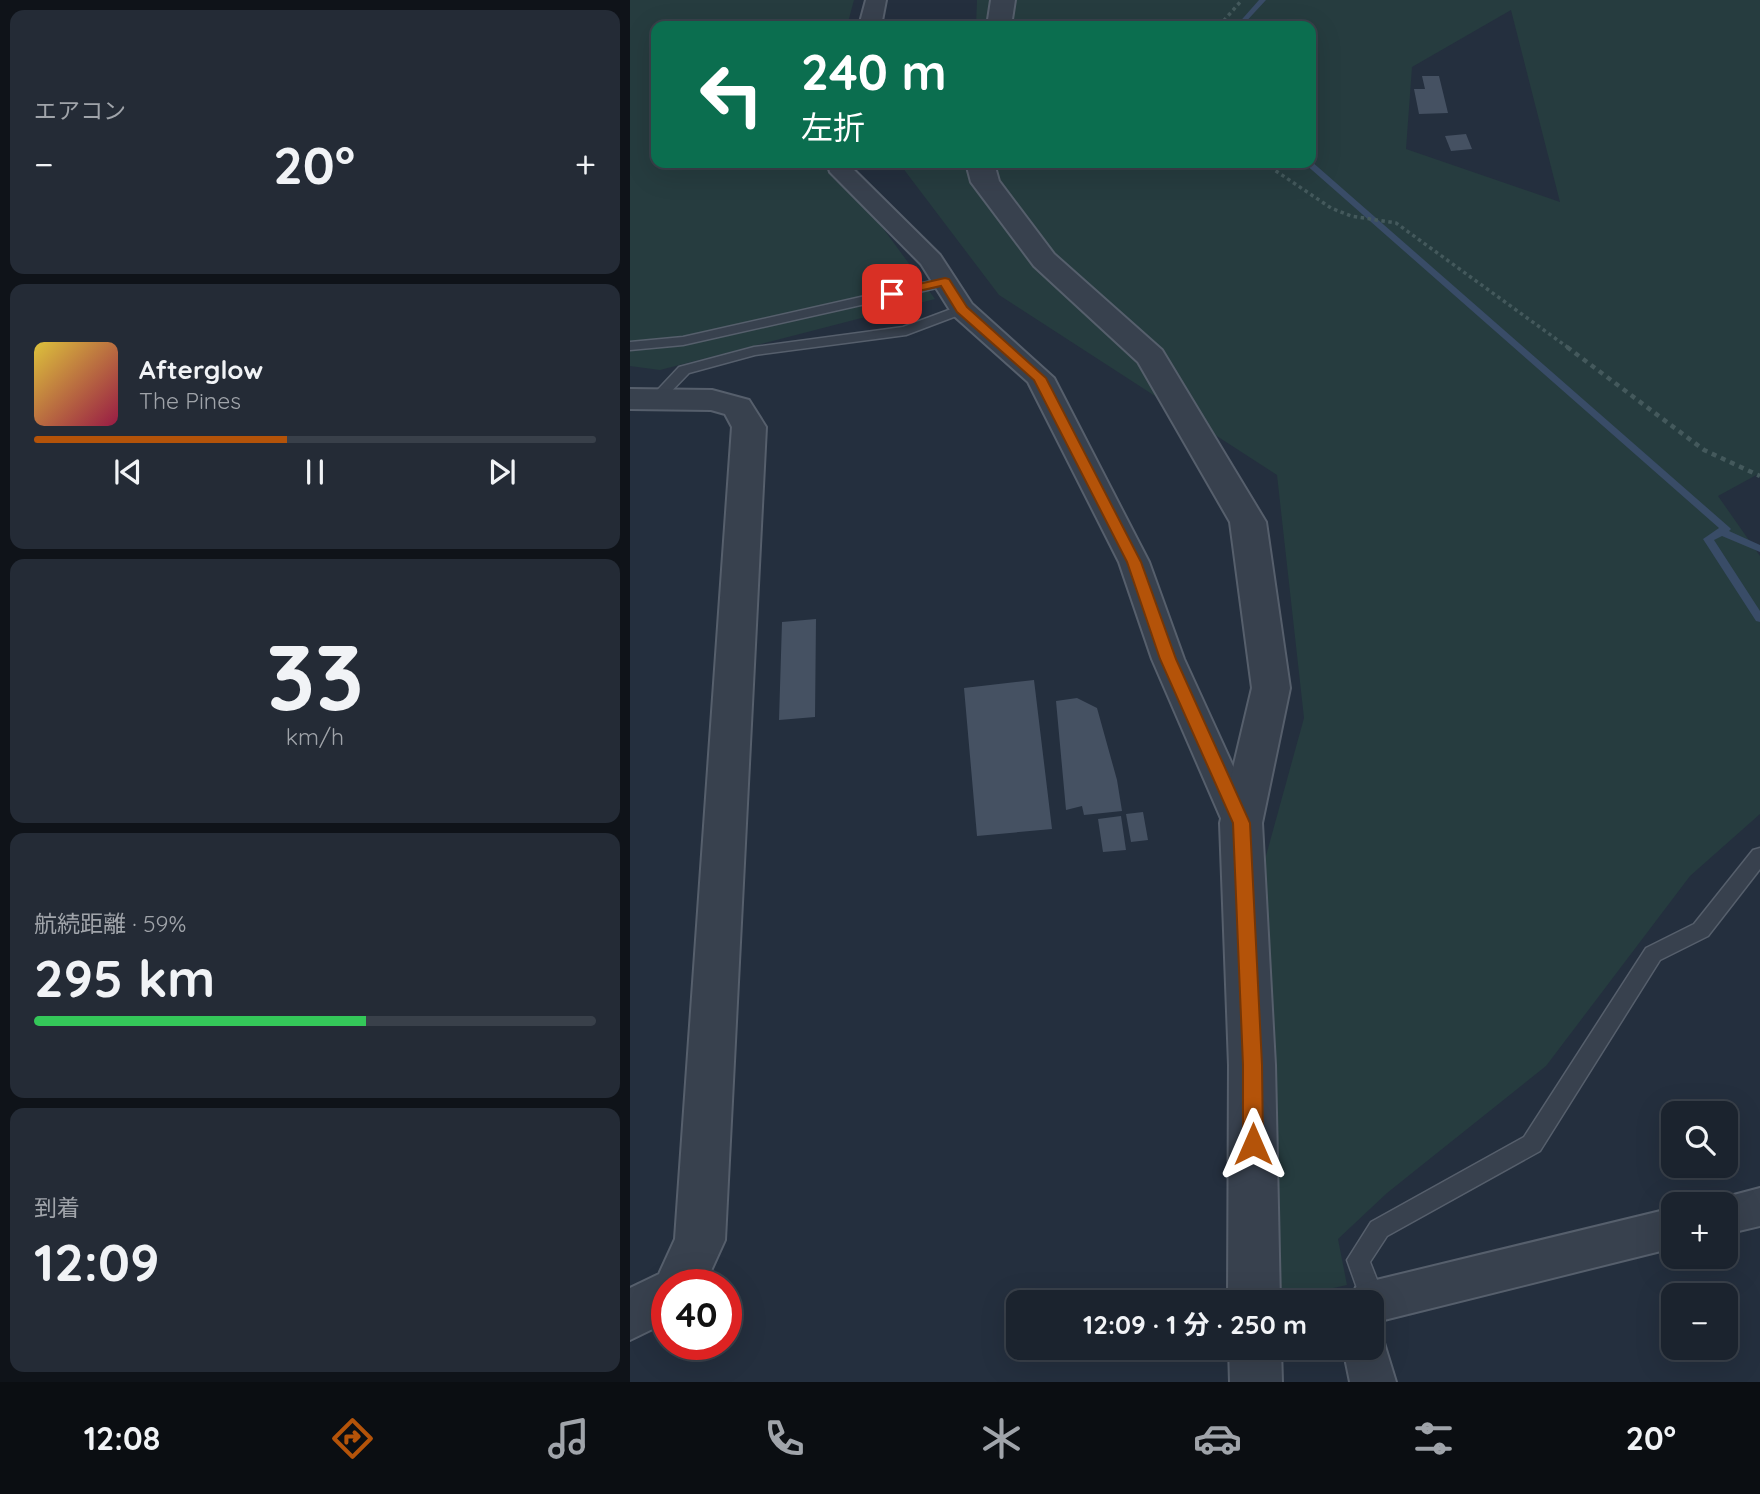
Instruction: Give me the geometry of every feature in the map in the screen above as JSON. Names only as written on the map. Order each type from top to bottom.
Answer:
[{"type":"street","points":[[871,21],[876,0]]},
{"type":"street","points":[[1000,21],[1003,0]]},
{"type":"street","points":[[839,168],[931,260],[962,309],[1040,378],[1134,562],[1168,659],[1241,823]]},
{"type":"street","points":[[981,168],[985,182],[1044,260],[1151,357],[1248,522],[1271,688],[1241,823],[1252,1065],[1254,1290]]},
{"type":"street","points":[[643,399],[712,400],[737,407],[749,427],[700,1240],[687,1269]]},
{"type":"street","points":[[1738,1212],[1760,1207]]},
{"type":"street","points":[[1384,1298],[1661,1231]]},
{"type":"street","points":[[630,1315],[651,1304]]},
{"type":"street","points":[[1255,1360],[1256,1382]]},
{"type":"street","points":[[1368,1360],[1373,1382]]},
{"type":"lane","points":[[630,346],[683,341],[945,282]]},
{"type":"lane","points":[[643,399],[684,370],[754,351],[906,331],[962,309]]},
{"type":"lane","points":[[1368,1290],[1358,1260],[1379,1229],[1532,1144],[1653,954],[1702,930],[1760,855]]},
{"type":"path","points":[[1223,21],[1242,0]]},
{"type":"path","points":[[1271,168],[1305,193],[1351,216],[1396,223],[1486,286],[1704,450],[1760,476]]},
{"type":"green space","points":[[630,0],[854,0],[848,21],[651,21],[651,168],[839,168],[935,299],[660,370],[630,366]]},
{"type":"green space","points":[[977,0],[1760,0],[1760,473],[1718,496],[1760,556],[1760,814],[1690,876],[1546,1066],[1387,1193],[1338,1239],[1347,1285],[1324,1290],[1270,1290],[1264,863],[1304,718],[1277,475],[999,295],[903,168],[1316,168],[1316,21],[976,21]],"holes":[[[1511,10],[1560,202],[1406,149],[1412,67]]]},
{"type":"building","points":[[1422,76],[1439,76],[1448,113],[1419,114],[1414,89],[1425,89]]},
{"type":"building","points":[[1466,134],[1472,149],[1451,151],[1445,136]]},
{"type":"building","points":[[816,619],[815,717],[779,720],[782,622]]},
{"type":"building","points":[[1034,680],[1052,829],[977,836],[964,688]]},
{"type":"building","points":[[1077,698],[1097,708],[1117,780],[1122,811],[1084,815],[1082,806],[1066,810],[1056,701]]},
{"type":"building","points":[[1143,812],[1148,840],[1131,842],[1126,814]]},
{"type":"building","points":[[1121,816],[1126,850],[1103,852],[1098,819]]},
{"type":"waterway","points":[[1244,21],[1263,0]]},
{"type":"waterway","points":[[1314,168],[1726,529]]},
{"type":"waterway","points":[[1726,529],[1722,532],[1760,549]]},
{"type":"waterway","points":[[1726,529],[1708,539],[1760,619]]},
{"type":"route","points":[[892,294],[945,282],[962,309],[1040,378],[1134,562],[1168,659],[1241,823],[1253,1144]]}]
